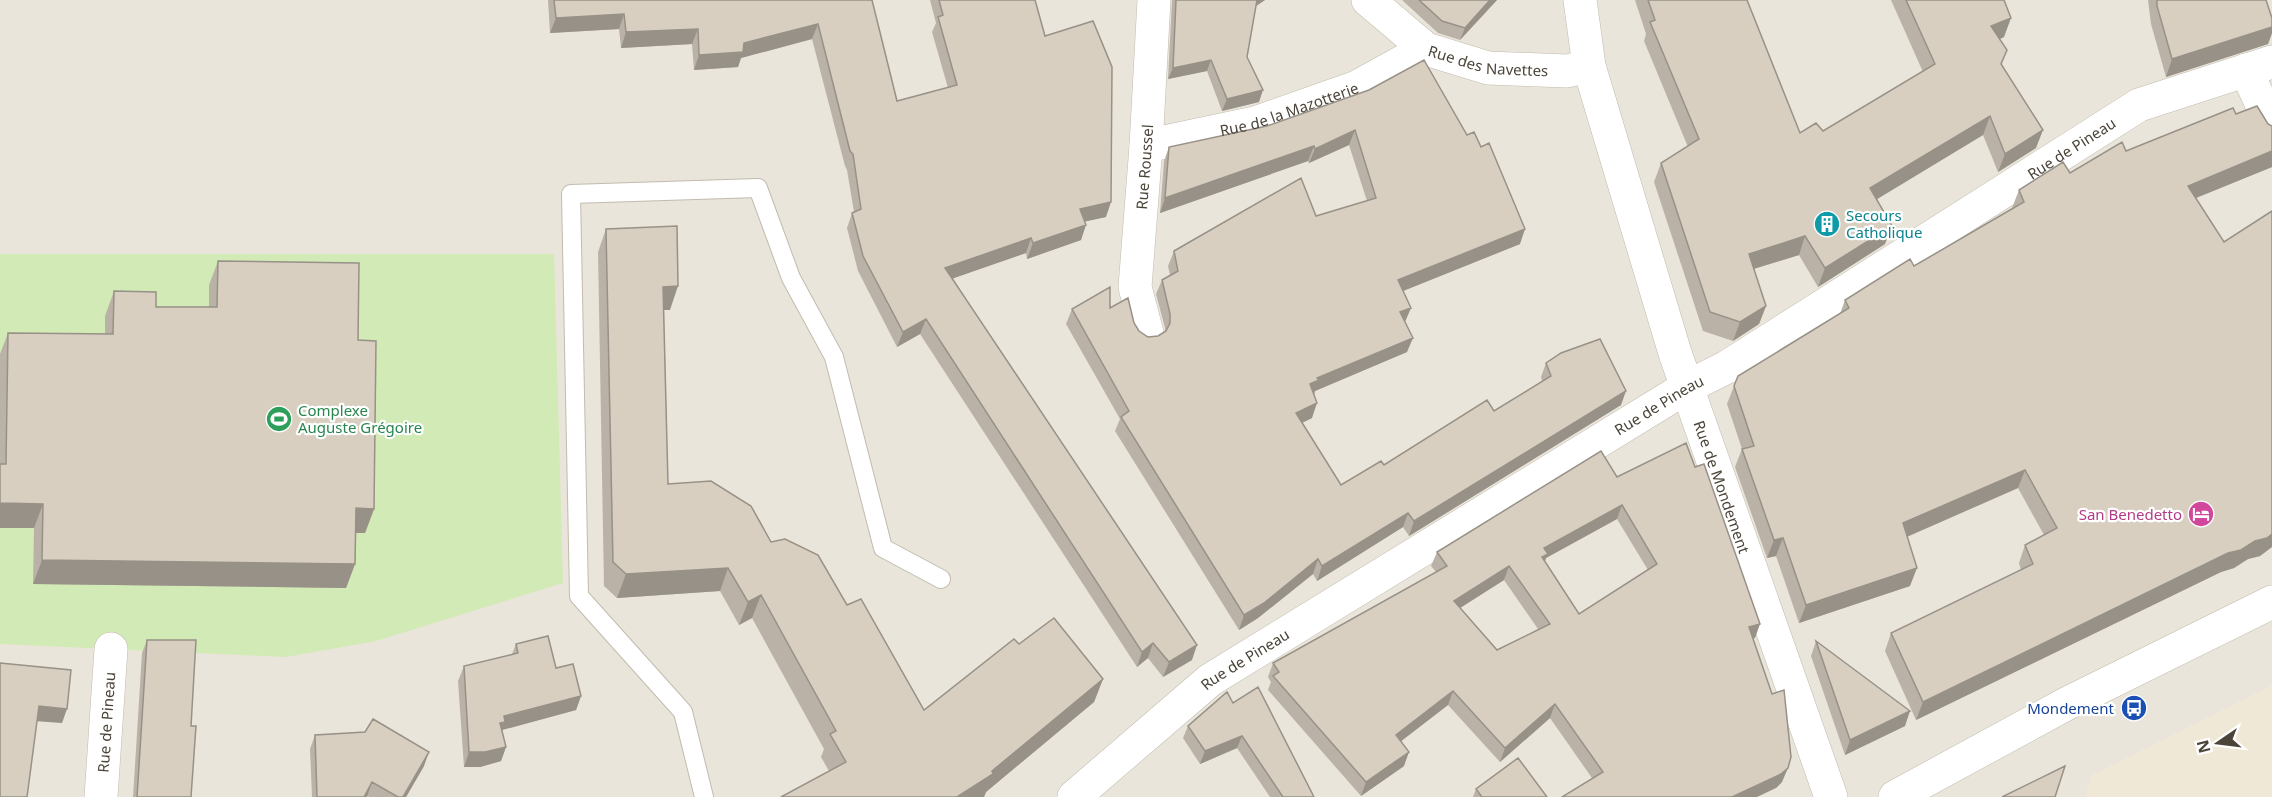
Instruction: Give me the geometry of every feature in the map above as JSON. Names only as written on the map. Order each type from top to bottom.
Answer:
[{"type":"street","name":"Rue Roussel","points":[[1148,333],[1135,287],[1154,0]]},
{"type":"street","name":"Rue des Navettes","points":[[1368,0],[1426,49],[1488,68],[1567,71],[1589,66]]},
{"type":"street","name":"Rue de Mondement","points":[[1580,0],[1589,66],[1675,353],[1832,797]]},
{"type":"street","name":"Rue de la Mazotterie","points":[[1146,147],[1255,123],[1357,87],[1426,49]]},
{"type":"street","name":"Rue de Pineau","points":[[1074,797],[1210,680],[1687,387],[1727,367],[2139,105],[2259,66]]},
{"type":"street","points":[[2259,66],[2269,108]]},
{"type":"street","points":[[1895,797],[2066,704],[2272,602]]},
{"type":"street","name":"Rue de Pineau","points":[[101,797],[111,649]]},
{"type":"lane","points":[[704,797],[682,712],[579,596],[571,194],[758,188],[791,278],[834,357],[883,548],[941,579]]},
{"type":"shaded area","points":[[0,0],[2272,0],[2272,797],[0,797]]},
{"type":"shaded area","points":[[2272,685],[2272,797],[2085,797],[2092,775]]},
{"type":"green space","name":"Complexe Auguste Grégoire","points":[[0,254],[554,254],[563,583],[376,641],[286,657],[0,644]]},
{"type":"building","points":[[554,0],[872,0],[897,101],[957,85],[938,17],[943,15],[939,0],[1035,0],[1045,36],[1093,21],[1112,67],[1111,202],[1080,209],[1086,225],[1033,243],[1031,238],[945,268],[1197,645],[1169,662],[1153,643],[1142,652],[926,319],[903,332],[863,256],[852,213],[861,209],[853,154],[850,151],[818,24],[744,43],[743,52],[699,55],[698,29],[626,32],[624,14],[556,18]]},
{"type":"building","points":[[1176,0],[1257,0],[1247,57],[1263,90],[1227,99],[1211,60],[1173,68]]},
{"type":"building","points":[[1419,0],[1490,0],[1465,28],[1442,21]]},
{"type":"building","points":[[1648,0],[1747,0],[1800,133],[1816,123],[1823,131],[1935,64],[1906,0],[2004,0],[2011,18],[1991,26],[2007,50],[2001,64],[2043,130],[2005,154],[1990,116],[1870,188],[1892,226],[1825,268],[1805,236],[1749,254],[1766,306],[1740,322],[1710,312],[1661,163],[1699,139],[1650,22],[1655,20]]},
{"type":"building","points":[[2157,0],[2266,0],[2272,18],[2272,27],[2172,59]]},
{"type":"building","points":[[1424,60],[1467,135],[1474,132],[1481,147],[1489,143],[1525,229],[1398,280],[1411,308],[1400,312],[1413,338],[1317,378],[1319,380],[1310,384],[1317,403],[1296,413],[1341,485],[1381,461],[1384,465],[1487,400],[1494,411],[1551,376],[1546,363],[1561,353],[1600,339],[1626,391],[1414,521],[1408,513],[1322,566],[1318,559],[1264,603],[1244,615],[1121,417],[1129,411],[1072,309],[1110,287],[1110,308],[1128,298],[1134,323],[1139,331],[1148,337],[1158,336],[1166,331],[1170,323],[1162,280],[1178,271],[1174,251],[1301,178],[1316,216],[1376,198],[1355,130],[1315,149],[1314,146],[1165,198],[1169,147],[1267,126],[1369,90]]},
{"type":"building","points":[[2257,106],[2268,124],[2272,126],[2272,151],[2188,186],[2224,242],[2272,211],[2272,534],[2241,550],[2228,553],[1923,702],[1891,633],[2033,564],[2025,545],[2057,528],[2025,470],[1903,523],[1917,568],[1806,605],[1783,538],[1774,540],[1742,449],[1754,446],[1734,386],[1738,376],[1849,308],[1845,300],[1910,259],[1914,266],[2024,202],[2019,190],[2063,162],[2070,173],[2122,142],[2126,151],[2233,108],[2236,114]]},
{"type":"building","points":[[677,226],[678,286],[663,287],[668,484],[711,481],[751,506],[771,542],[785,539],[818,555],[847,605],[861,599],[924,710],[1014,639],[1019,644],[1054,618],[1103,679],[992,771],[993,774],[957,797],[781,797],[846,762],[830,734],[836,731],[761,595],[748,602],[728,568],[626,574],[613,562],[606,229]]},
{"type":"building","points":[[218,261],[359,263],[358,340],[376,341],[374,509],[356,508],[355,564],[42,560],[43,504],[0,503],[0,464],[6,464],[8,333],[113,334],[114,291],[156,292],[156,307],[217,307]]},
{"type":"building","points":[[1686,443],[1695,467],[1704,464],[1760,624],[1749,627],[1772,694],[1784,690],[1791,757],[1788,768],[1781,774],[1732,797],[1562,797],[1603,772],[1555,704],[1505,748],[1453,691],[1396,735],[1409,752],[1366,782],[1273,676],[1279,672],[1273,663],[1447,566],[1437,552],[1601,451],[1617,477]],"holes":[[[1622,505],[1657,564],[1579,614],[1542,557],[1548,554],[1544,548]],[[1509,566],[1550,624],[1497,650],[1454,601]]]},
{"type":"building","points":[[548,636],[556,668],[573,664],[581,696],[504,716],[505,722],[500,723],[506,747],[485,752],[469,752],[464,666],[518,653],[516,644]]},
{"type":"building","points":[[147,640],[196,640],[191,726],[196,726],[191,797],[137,797]]},
{"type":"building","points":[[1816,641],[1910,711],[1850,740]]},
{"type":"building","points":[[0,663],[71,670],[67,709],[39,706],[27,797],[0,797]]},
{"type":"building","points":[[1258,687],[1314,797],[1283,797],[1242,736],[1205,751],[1188,726],[1227,692],[1233,703]]},
{"type":"building","points":[[373,719],[429,752],[403,797],[398,797],[372,782],[364,797],[317,797],[315,735],[365,732]]},
{"type":"building","points":[[1518,758],[1547,797],[1482,797],[1476,789]]},
{"type":"building","points":[[2065,766],[2055,797],[2002,797]]},
{"type":"place","name":"Secours Catholique","points":[[1827,224]]},
{"type":"place","name":"Complexe Auguste Grégoire","points":[[279,419]]},
{"type":"place","name":"San Benedetto","points":[[2201,514]]},
{"type":"place","name":"Mondement","points":[[2134,708]]}]
